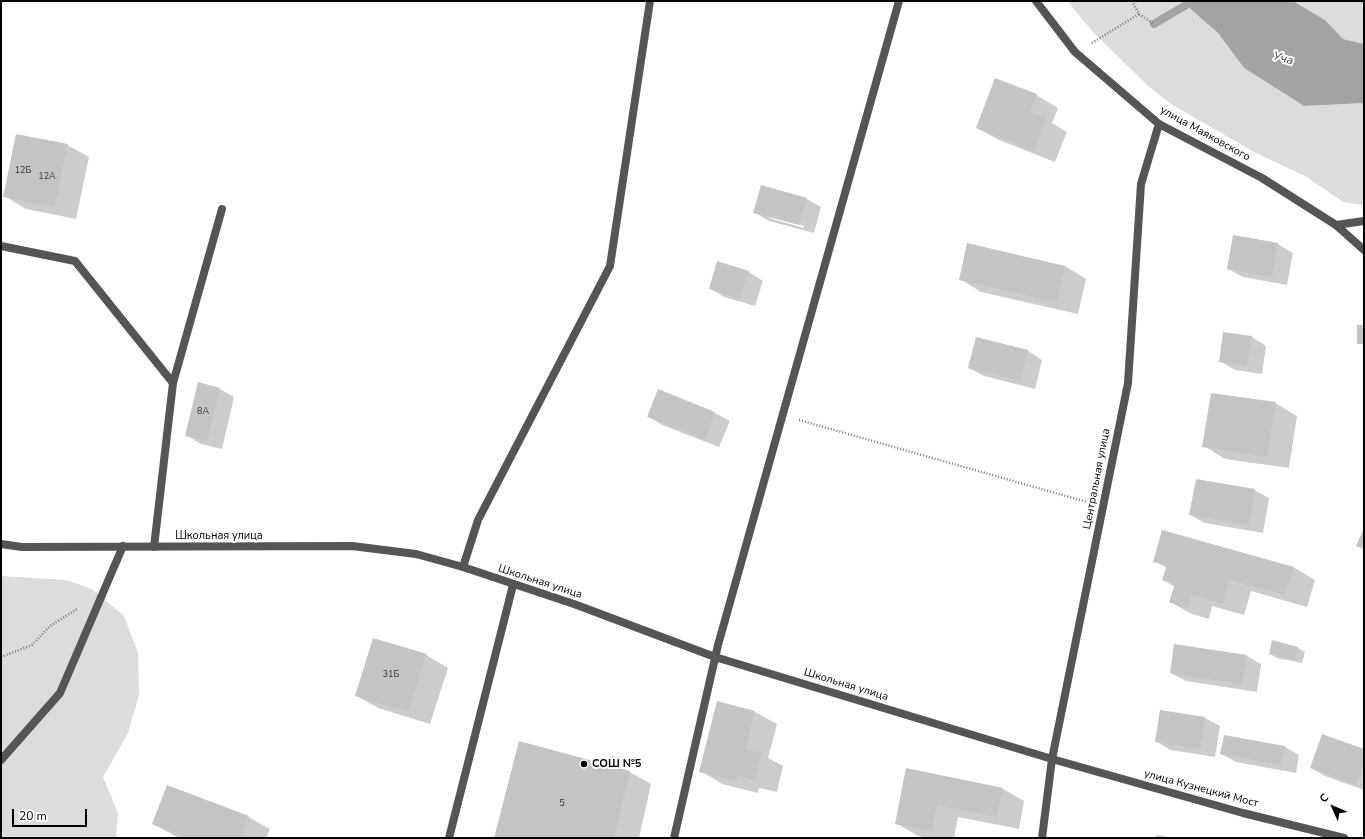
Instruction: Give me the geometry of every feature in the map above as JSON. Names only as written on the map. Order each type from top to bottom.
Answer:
[{"type":"street","points":[[463,567],[478,520],[610,266],[650,1]]},
{"type":"street","points":[[674,838],[715,657],[781,415],[899,1]]},
{"type":"street","name":"улица Маяковского","points":[[1036,1],[1075,52],[1159,124],[1262,178],[1336,225],[1364,250]]},
{"type":"street","name":"Центральная улица","points":[[1042,838],[1052,760],[1128,383],[1141,184],[1159,124]]},
{"type":"street","points":[[154,547],[173,383],[222,209]]},
{"type":"street","points":[[1336,225],[1364,221]]},
{"type":"street","points":[[1,246],[75,261],[173,383]]},
{"type":"street","name":"Школьная улица","points":[[1,544],[22,547],[352,546],[416,554],[463,567],[513,585],[574,604],[715,657],[1052,760]]},
{"type":"street","points":[[1,760],[60,693],[123,546]]},
{"type":"street","points":[[449,838],[513,585]]},
{"type":"street","name":"улица Кузнецкий Мост","points":[[1052,760],[1244,813],[1344,838]]},
{"type":"path","points":[[1132,1],[1139,14],[1154,24]]},
{"type":"path","points":[[1091,44],[1139,14]]},
{"type":"path","points":[[781,415],[1103,507]]},
{"type":"path","points":[[1,657],[32,645],[50,626],[103,592]]},
{"type":"shaded area","points":[[1067,1],[1185,1],[1186,5],[1218,33],[1244,68],[1304,106],[1364,103],[1364,205],[1343,202],[1307,177],[1254,152],[1171,104],[1148,86],[1094,33]]},
{"type":"shaded area","points":[[1293,1],[1364,1],[1364,44],[1343,39],[1325,20]]},
{"type":"shaded area","points":[[1,576],[66,580],[92,589],[124,616],[138,653],[139,695],[128,733],[103,777],[118,813],[116,838],[1,838]]},
{"type":"water","name":"Уча","points":[[1185,1],[1293,1],[1325,20],[1343,39],[1364,44],[1364,103],[1304,106],[1244,68],[1218,33],[1186,5]]},
{"type":"building","points":[[995,78],[1037,94],[1030,112],[1046,118],[1034,151],[976,128]]},
{"type":"building","points":[[16,134],[68,144],[55,207],[3,197]]},
{"type":"building","points":[[761,185],[807,198],[799,225],[753,213]]},
{"type":"building","points":[[1233,235],[1278,243],[1272,277],[1227,269]]},
{"type":"building","points":[[967,243],[1065,266],[1057,302],[959,280]]},
{"type":"building","points":[[717,261],[749,271],[740,299],[709,289]]},
{"type":"building","points":[[1357,325],[1364,325],[1364,344],[1357,344]]},
{"type":"building","points":[[1223,332],[1252,336],[1247,366],[1219,362]]},
{"type":"building","points":[[976,337],[1028,350],[1020,381],[968,368]]},
{"type":"building","points":[[198,382],[220,388],[207,441],[185,436]]},
{"type":"building","points":[[658,389],[715,412],[705,439],[647,417]]},
{"type":"building","points":[[1211,393],[1276,402],[1267,457],[1202,447]]},
{"type":"building","points":[[1196,479],[1255,489],[1249,525],[1189,515]]},
{"type":"building","points":[[1364,528],[1364,549],[1356,546]]},
{"type":"building","points":[[1162,530],[1294,567],[1285,595],[1229,580],[1223,604],[1191,595],[1187,608],[1169,602],[1175,584],[1162,580],[1167,565],[1153,562]]},
{"type":"building","points":[[373,638],[427,654],[408,712],[355,696]]},
{"type":"building","points":[[1272,640],[1298,647],[1295,660],[1269,654]]},
{"type":"building","points":[[1174,644],[1247,655],[1242,684],[1170,673]]},
{"type":"building","points":[[717,701],[755,711],[746,749],[762,753],[755,780],[737,776],[736,781],[699,772]]},
{"type":"building","points":[[1160,710],[1205,717],[1200,749],[1155,742]]},
{"type":"building","points":[[1322,734],[1364,749],[1364,762],[1356,785],[1310,768]]},
{"type":"building","points":[[1224,735],[1285,746],[1281,765],[1220,754]]},
{"type":"building","points":[[519,741],[630,771],[614,838],[494,838]]},
{"type":"building","points":[[906,768],[1003,788],[997,817],[937,805],[932,831],[895,824]]},
{"type":"building","points":[[167,785],[249,816],[240,838],[188,838],[152,824]]},
{"type":"building","points":[[1157,835],[1168,837],[1168,838],[1156,838]]},
{"type":"waterway","points":[[1154,24],[1186,5]]},
{"type":"place","name":"СОШ №5","points":[[584,764]]}]
